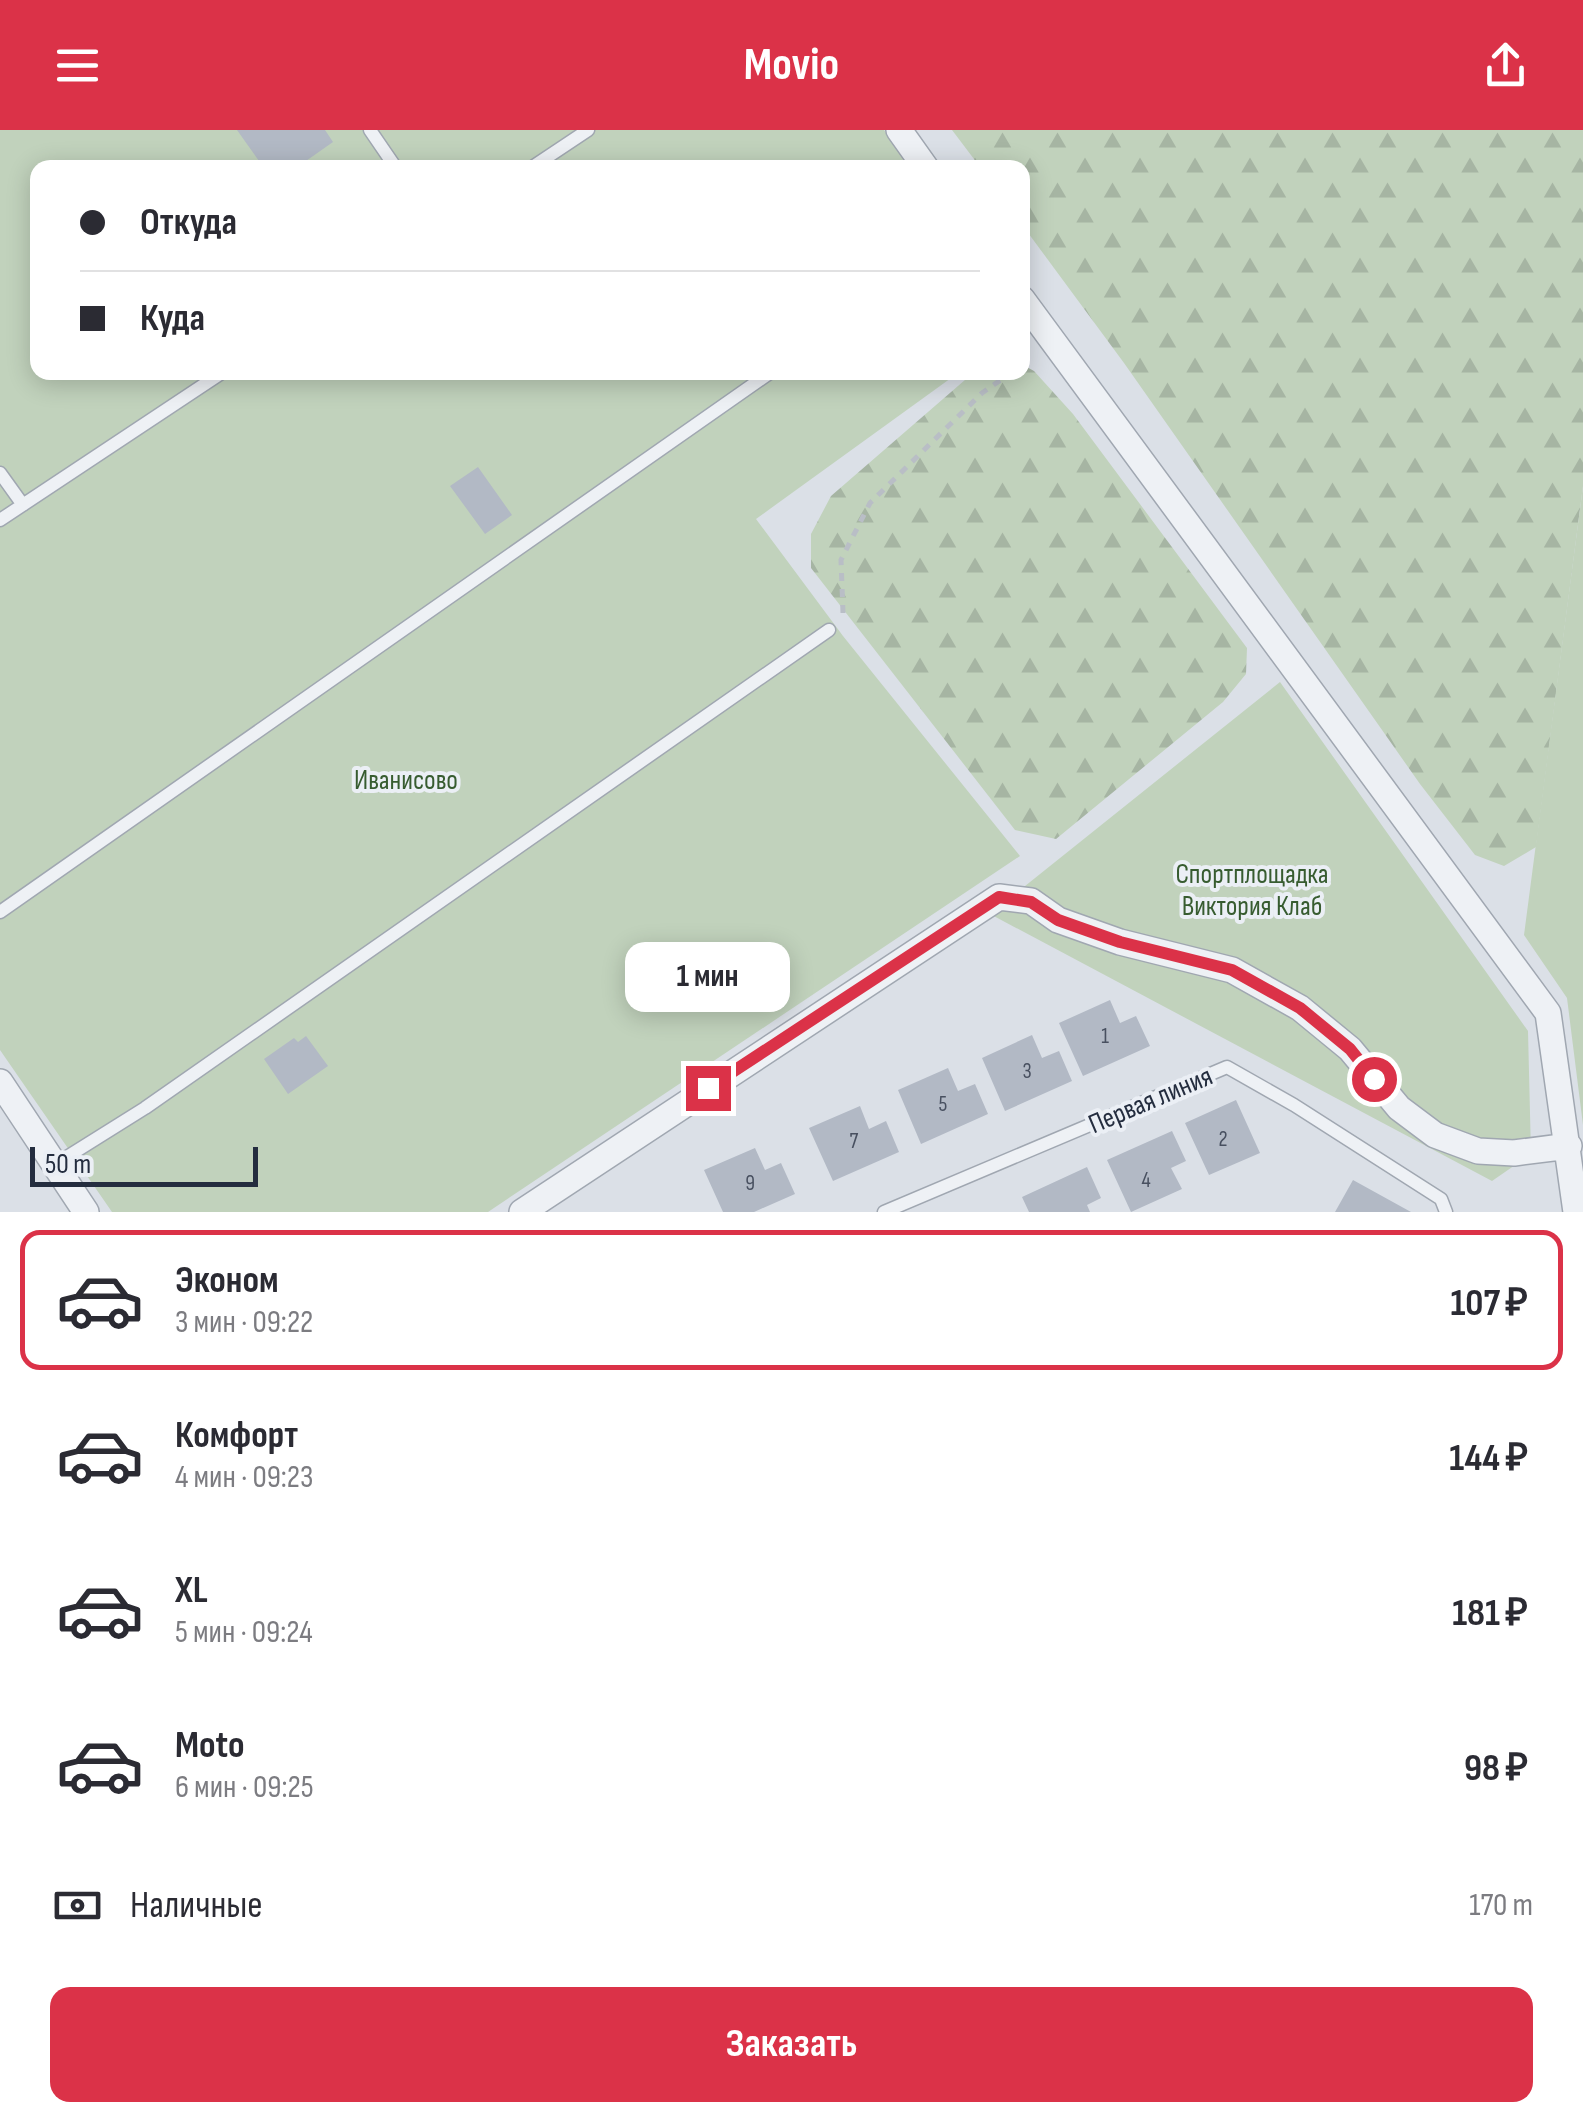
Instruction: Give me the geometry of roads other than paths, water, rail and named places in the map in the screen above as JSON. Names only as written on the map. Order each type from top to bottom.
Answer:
[{"type":"street","points":[[899,130],[920,160]]},
{"type":"street","points":[[1030,310],[1548,1012],[1576,1212]]},
{"type":"street","points":[[522,1212],[999,897],[1031,902],[1058,920],[1120,942],[1232,970],[1300,1008],[1350,1049],[1398,1108],[1435,1136],[1478,1151],[1514,1153],[1568,1146]]},
{"type":"street","points":[[0,1082],[54,1165],[75,1206]]},
{"type":"lane","points":[[370,130],[391,160]]},
{"type":"lane","points":[[543,160],[588,130]]},
{"type":"lane","points":[[0,520],[211,380]]},
{"type":"lane","points":[[0,912],[760,380]]},
{"type":"lane","points":[[0,473],[23,505]]},
{"type":"lane","points":[[54,1165],[145,1108],[830,630]]},
{"type":"lane","name":"Первая линия","points":[[884,1212],[1226,1066],[1442,1199],[1446,1212]]},
{"type":"park label","name":"Иванисово","points":[[406,779]]},
{"type":"park label","name":"Спортплощадка Виктория Клаб","points":[[1252,889]]}]
